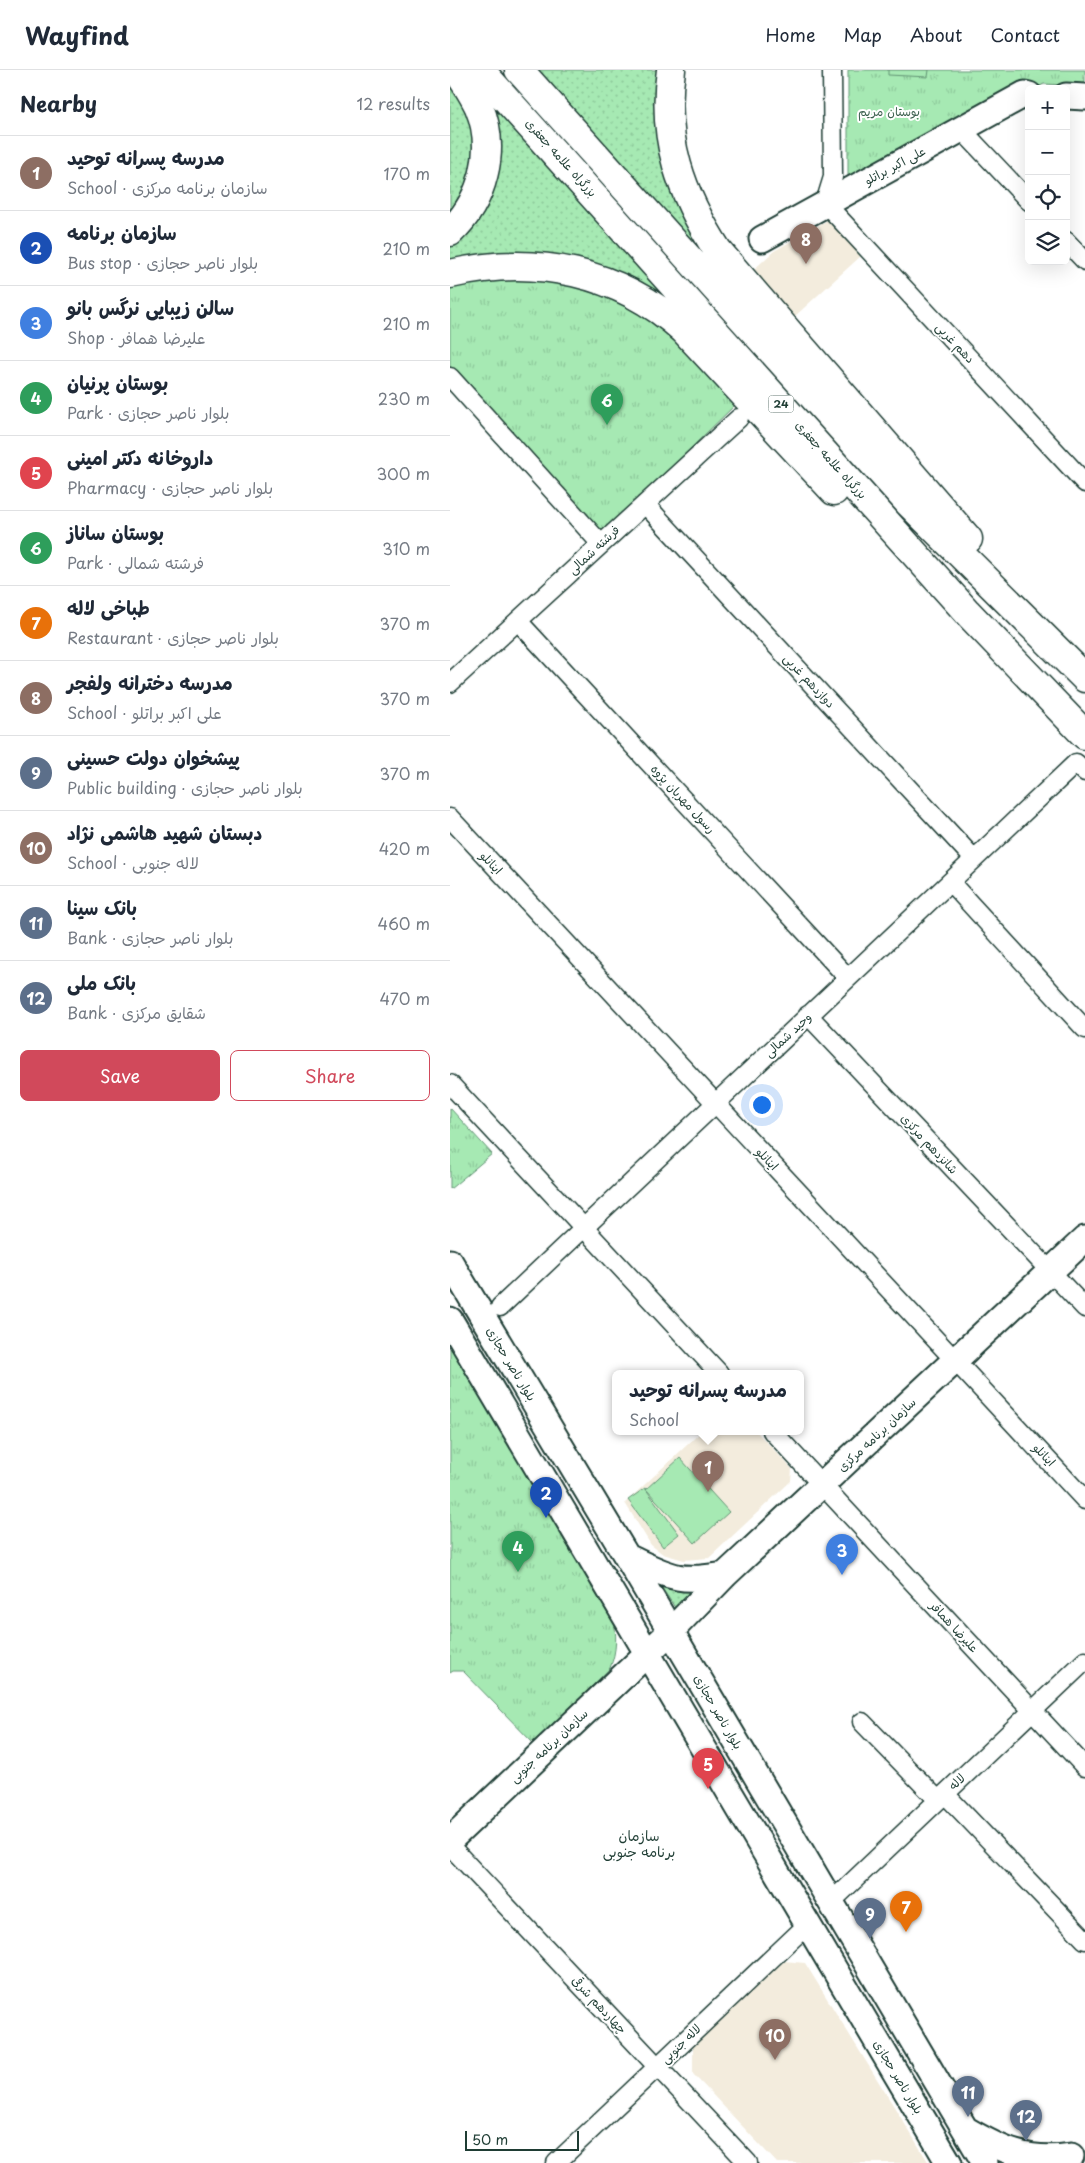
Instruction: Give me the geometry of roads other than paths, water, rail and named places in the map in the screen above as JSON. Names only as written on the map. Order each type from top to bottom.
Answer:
[{"type":"highway","points":[[450,232],[463,219],[474,201],[484,178],[486,151],[479,108],[457,70]]},
{"type":"highway","name":"بزرگراه علامه جعفری","points":[[480,70],[967,612],[1085,735]]},
{"type":"highway","name":"24","points":[[519,70],[908,502],[1085,678]]},
{"type":"highway","points":[[670,70],[668,116],[677,171],[699,222],[718,251],[986,559],[1085,678]]},
{"type":"highway","points":[[450,274],[492,266],[518,264],[562,269],[612,284],[654,306],[684,330],[837,493],[967,612]]},
{"type":"main road","name":"علی اکبر براتلو","points":[[762,239],[1025,94]]},
{"type":"main road","points":[[1070,96],[1085,97]]},
{"type":"main road","name":"سازمان برنامه مرکزی","points":[[671,1631],[726,1575],[1085,1239]]},
{"type":"main road","name":"بلوار ناصر حجازی","points":[[450,1262],[671,1631],[985,2163]]},
{"type":"main road","name":"بلوار ناصر حجازی","points":[[450,1320],[949,2163]]},
{"type":"main road","points":[[627,1557],[666,1575],[681,1579],[695,1580],[726,1575]]},
{"type":"main road","name":"سازمان برنامه جنوبی","points":[[450,1840],[671,1631]]},
{"type":"main road","points":[[963,2127],[990,2143],[1021,2156],[1053,2159],[1073,2154]]},
{"type":"street","points":[[820,70],[822,182],[826,203]]},
{"type":"street","points":[[826,203],[833,178],[832,70]]},
{"type":"street","points":[[962,130],[1025,197]]},
{"type":"street","name":"دهم غربی","points":[[826,203],[1085,483]]},
{"type":"street","points":[[1070,245],[1085,261]]},
{"type":"street","points":[[450,377],[601,544]]},
{"type":"street","name":"فرشته شمالی","points":[[450,683],[739,418]]},
{"type":"street","name":"دوازدهم غربی","points":[[644,504],[974,859]]},
{"type":"street","name":"رسول مهربان پژوه","points":[[518,621],[848,978]]},
{"type":"street","name":"وحید شمالی","points":[[500,1307],[974,859],[1081,767]]},
{"type":"street","name":"اینانلو","points":[[450,818],[1085,1500]]},
{"type":"street","points":[[950,882],[1085,1029]]},
{"type":"street","name":"شانزدهم مرکزی","points":[[808,1015],[1085,1308]]},
{"type":"street","points":[[450,1084],[715,1370]]},
{"type":"street","name":"علیرضا همافر","points":[[776,1435],[1085,1767]]},
{"type":"street","name":"لاله","points":[[830,1903],[1085,1660]]},
{"type":"street","points":[[862,1722],[942,1797],[1085,1940]]},
{"type":"street","name":"چهاردهم شرقی","points":[[450,1846],[748,2163]]},
{"type":"street","name":"لاله جنوبی","points":[[556,2163],[807,1925]]},
{"type":"place","name":"مدرسه دخترانه ولفجر","points":[[806,264]]},
{"type":"place","name":"بوستان ساناز","points":[[607,425]]},
{"type":"place","name":"مدرسه پسرانه توحید","points":[[708,1492]]},
{"type":"place","name":"سازمان برنامه","points":[[546,1518]]},
{"type":"place","name":"بوستان پرنیان","points":[[518,1572]]},
{"type":"place","name":"سالن زیبایی نرگس بانو","points":[[842,1575]]},
{"type":"place","name":"داروخانه دکتر امینی","points":[[708,1789]]},
{"type":"place","name":"طباخی لاله","points":[[906,1932]]},
{"type":"place","name":"پیشخوان دولت حسینی","points":[[870,1939]]},
{"type":"place","name":"دبستان شهید هاشمی نژاد","points":[[775,2060]]},
{"type":"place","name":"بانک سینا","points":[[968,2117]]},
{"type":"place","name":"بانک ملی","points":[[1026,2141]]},
{"type":"district","name":"سازمان برنامه جنوبی","points":[[639,1844]]},
{"type":"park label","name":"بوستان مریم","points":[[889,112]]}]
